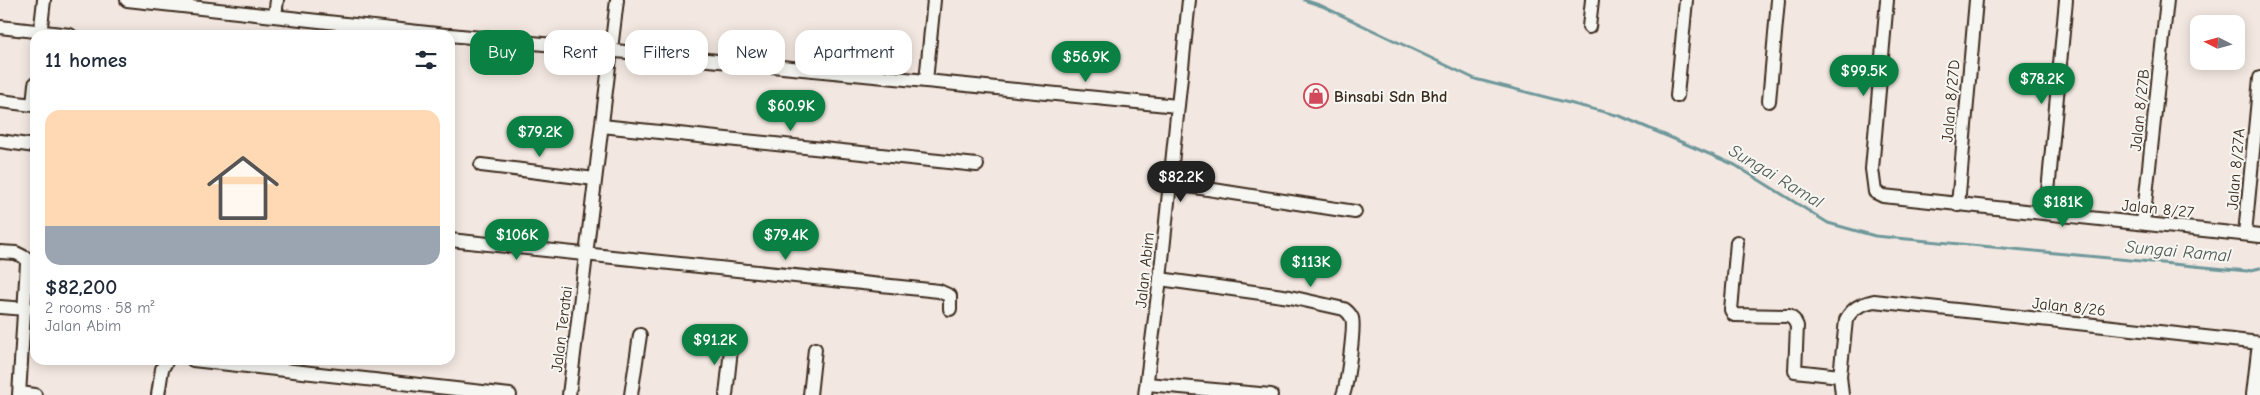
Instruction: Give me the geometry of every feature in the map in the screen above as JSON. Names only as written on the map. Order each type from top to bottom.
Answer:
[{"type":"street","points":[[40,30],[44,0]]},
{"type":"street","points":[[127,0],[226,6],[275,16],[402,30]]},
{"type":"street","points":[[275,16],[277,0]]},
{"type":"street","name":"Jalan Teratai","points":[[614,30],[617,0]]},
{"type":"street","points":[[926,81],[934,0]]},
{"type":"street","points":[[1589,27],[1592,0]]},
{"type":"street","points":[[1677,96],[1686,0]]},
{"type":"street","points":[[1769,101],[1778,0]]},
{"type":"street","name":"Jalan 8/27","points":[[1887,0],[1872,169],[1875,192],[1883,196],[1958,205],[2260,236]]},
{"type":"street","name":"Jalan 8/27D","points":[[1958,205],[1976,0]]},
{"type":"street","points":[[2046,213],[2066,0]]},
{"type":"street","name":"Jalan 8/27B","points":[[2143,223],[2167,0]]},
{"type":"street","name":"Jalan Abim","points":[[1146,390],[1160,279],[1188,4]]},
{"type":"street","points":[[0,28],[30,32]]},
{"type":"street","points":[[455,36],[544,45]]},
{"type":"street","points":[[615,52],[1177,106]]},
{"type":"street","name":"Jalan Teratai","points":[[569,395],[608,75]]},
{"type":"street","name":"Jalan 8/27A","points":[[2245,234],[2260,78]]},
{"type":"street","points":[[0,101],[30,105]]},
{"type":"street","points":[[602,126],[977,165]]},
{"type":"street","points":[[0,140],[30,145]]},
{"type":"street","points":[[481,165],[596,179]]},
{"type":"street","points":[[1170,183],[1354,212]]},
{"type":"street","points":[[455,241],[939,291],[950,296],[950,308]]},
{"type":"street","points":[[1737,242],[1731,310],[1734,315],[1789,316],[1797,326],[1795,372],[1840,376],[1842,395]]},
{"type":"street","points":[[0,252],[16,253],[26,258],[26,309],[19,394],[35,395]]},
{"type":"street","points":[[1160,279],[1290,297],[1344,309],[1352,318],[1352,323],[1347,380],[1343,395]]},
{"type":"street","name":"Jalan 8/26","points":[[1840,376],[1846,320],[1857,307],[1874,301],[2260,343]]},
{"type":"street","points":[[0,307],[26,309]]},
{"type":"street","points":[[631,395],[640,335]]},
{"type":"street","points":[[726,395],[732,340]]},
{"type":"street","points":[[810,395],[815,349]]},
{"type":"street","points":[[2255,395],[2260,351]]},
{"type":"street","points":[[158,395],[164,365]]},
{"type":"street","points":[[238,365],[510,395]]},
{"type":"street","points":[[1146,390],[1271,395]]},
{"type":"waterway","name":"Sungai Ramal","points":[[1304,0],[1322,6],[1475,79],[1620,116],[1735,165],[1828,223],[1875,236],[2247,271],[2260,268]]},
{"type":"place","name":"Binsabi Sdn Bhd","points":[[1316,96]]}]
